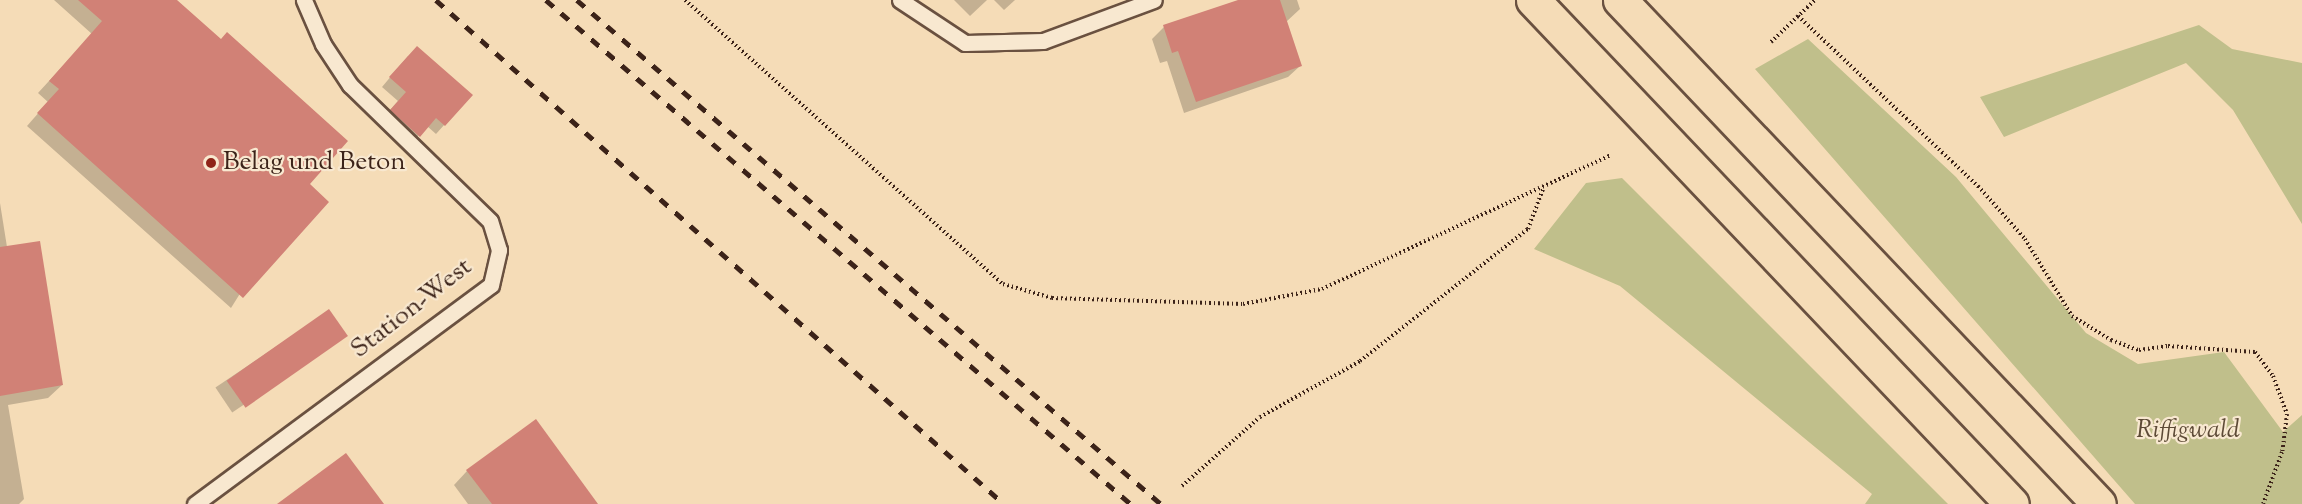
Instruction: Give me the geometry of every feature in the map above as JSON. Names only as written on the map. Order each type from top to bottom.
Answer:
[{"type":"highway","points":[[1533,0],[2012,504]]},
{"type":"highway","points":[[1620,0],[2099,504]]},
{"type":"lane","name":"Station-West","points":[[195,504],[491,285],[499,250],[490,221],[350,85],[304,0]]},
{"type":"lane","points":[[900,0],[965,43],[1044,41],[1154,0]]},
{"type":"path","points":[[685,0],[1003,284],[1052,298],[1243,304],[1322,289],[1611,155]]},
{"type":"path","points":[[1771,42],[1815,0]]},
{"type":"path","points":[[1798,16],[1978,186],[2025,239],[2072,316],[2110,340],[2139,350],[2168,346],[2254,351],[2274,376],[2287,414],[2282,452],[2263,504]]},
{"type":"path","points":[[1182,486],[1260,417],[1360,361],[1528,229],[1543,188]]},
{"type":"green space","points":[[2199,25],[2232,49],[2302,63],[2302,224],[2233,110],[2186,63],[2004,137],[1980,97]]},
{"type":"green space","name":"Riffigwald","points":[[1808,39],[1956,177],[2086,333],[2138,364],[2224,352],[2283,432],[2302,415],[2302,504],[2135,504],[1755,69]]},
{"type":"green space","points":[[1622,178],[1948,504],[1865,504],[1872,494],[1620,286],[1534,249],[1586,183]]},
{"type":"building","name":"Belag und Beton","points":[[78,0],[177,0],[221,39],[227,32],[348,141],[310,184],[329,202],[243,298],[37,113],[59,89],[49,81],[102,21]]},
{"type":"building","points":[[1238,0],[1280,0],[1302,66],[1196,102],[1178,51],[1172,53],[1163,25]]},
{"type":"building","points":[[417,46],[473,95],[445,126],[436,118],[420,137],[390,110],[406,92],[389,77]]},
{"type":"building","points":[[40,241],[63,385],[0,396],[0,247]]},
{"type":"building","points":[[329,309],[348,336],[246,408],[227,381]]},
{"type":"building","points":[[536,419],[598,504],[492,504],[466,470]]},
{"type":"building","points":[[346,453],[384,504],[277,504]]},
{"type":"railway","points":[[436,0],[1004,504]]},
{"type":"railway","points":[[546,0],[1131,504]]},
{"type":"railway","points":[[577,0],[1161,504]]},
{"type":"place","name":"Belag und Beton","points":[[211,163]]}]
